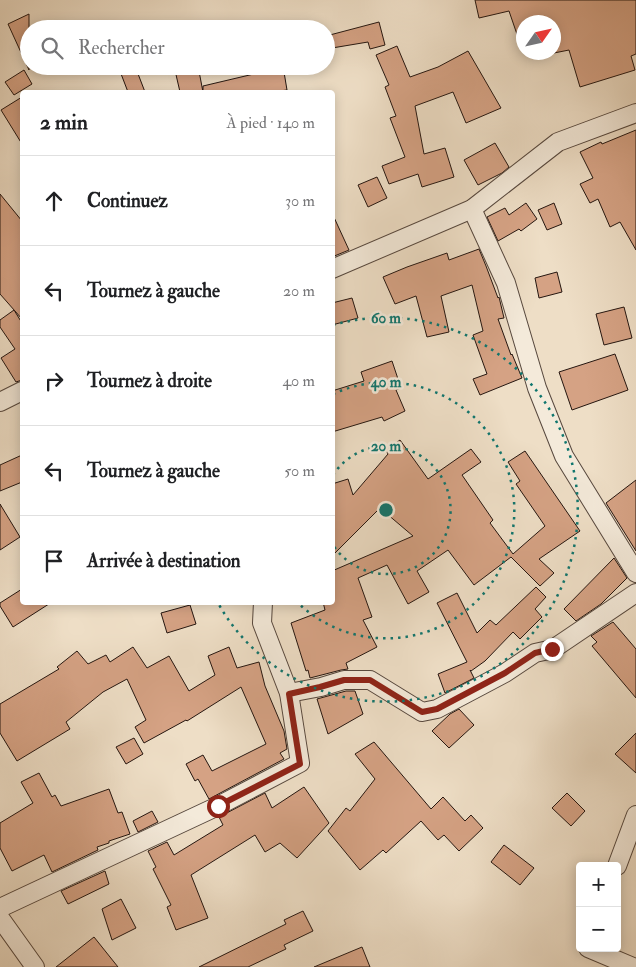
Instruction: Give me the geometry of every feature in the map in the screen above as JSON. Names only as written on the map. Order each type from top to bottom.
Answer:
[{"type":"street","points":[[335,268],[472,209],[558,142],[636,113]]},
{"type":"street","points":[[472,209],[506,283],[538,388],[564,456],[636,573]]},
{"type":"street","points":[[0,402],[20,392]]},
{"type":"street","points":[[289,694],[344,680],[370,680],[422,712],[437,709],[505,673],[535,653],[552,649],[636,593]]},
{"type":"street","points":[[0,908],[218,806],[300,764],[289,694],[262,624],[263,605]]},
{"type":"street","points":[[618,862],[636,815]]},
{"type":"street","points":[[0,918],[35,967]]},
{"type":"street","points":[[597,952],[633,967]]},
{"type":"building","points":[[475,0],[636,0],[636,54],[631,56],[635,70],[580,87],[569,50],[561,52],[561,15],[516,15],[516,31],[509,11],[479,18]]},
{"type":"building","points":[[29,14],[29,20],[20,20],[20,50],[8,24]]},
{"type":"building","points":[[379,22],[385,45],[370,49],[368,42],[335,48],[335,34]]},
{"type":"building","points":[[397,46],[410,77],[438,67],[468,51],[501,108],[466,123],[453,92],[415,106],[424,154],[445,148],[454,177],[422,187],[418,174],[389,184],[382,166],[405,157],[390,118],[396,116],[385,87],[389,85],[376,55]]},
{"type":"building","points":[[20,73],[20,75],[27,75],[32,84],[14,95],[5,82]]},
{"type":"building","points":[[121,75],[138,75],[144,90],[127,90]]},
{"type":"building","points":[[176,75],[200,75],[203,90],[180,90]]},
{"type":"building","points":[[250,75],[284,75],[287,90],[203,90],[203,86]]},
{"type":"building","points":[[20,98],[20,141],[1,110]]},
{"type":"building","points":[[636,130],[636,250],[620,222],[610,227],[598,199],[590,203],[580,184],[593,178],[580,152],[601,142],[602,144]]},
{"type":"building","points":[[495,143],[509,167],[502,173],[478,185],[464,160]]},
{"type":"building","points":[[377,177],[387,198],[368,207],[358,185]]},
{"type":"building","points":[[0,194],[20,219],[20,317],[0,294]]},
{"type":"building","points":[[526,203],[537,219],[521,231],[519,229],[498,241],[487,217],[505,208],[509,215]]},
{"type":"building","points":[[554,203],[562,224],[547,230],[538,210]]},
{"type":"building","points":[[335,220],[349,250],[335,256]]},
{"type":"building","points":[[479,249],[499,297],[504,318],[498,319],[511,355],[522,378],[480,395],[473,379],[487,374],[473,335],[483,331],[472,285],[441,296],[449,332],[427,337],[416,296],[395,304],[383,277],[447,253],[449,260]]},
{"type":"building","points":[[557,272],[562,292],[539,298],[535,278]]},
{"type":"building","points":[[352,298],[358,318],[335,324],[335,302]]},
{"type":"building","points":[[624,307],[632,338],[604,345],[596,314]]},
{"type":"building","points":[[14,310],[20,320],[20,381],[16,382],[1,358],[15,349],[0,327],[0,320]]},
{"type":"building","points":[[615,354],[628,390],[572,410],[559,372]]},
{"type":"building","points":[[392,361],[401,388],[396,390],[405,411],[384,421],[382,417],[335,431],[335,390],[364,381],[361,372]]},
{"type":"building","points":[[400,440],[428,479],[471,449],[481,462],[462,475],[493,520],[490,523],[513,554],[545,526],[516,484],[520,481],[508,462],[525,451],[580,531],[539,559],[554,573],[540,586],[511,557],[474,585],[448,550],[417,571],[429,592],[408,604],[387,565],[358,578],[372,617],[363,620],[377,647],[346,663],[348,669],[310,678],[291,623],[325,610],[324,605],[335,605],[335,570],[413,536],[380,508],[335,553],[335,483],[348,479],[353,495],[388,454],[386,450]]},
{"type":"building","points":[[20,456],[20,483],[0,491],[0,465]]},
{"type":"building","points":[[636,480],[636,551],[606,503]]},
{"type":"building","points":[[0,504],[20,537],[0,550]]},
{"type":"building","points":[[614,558],[627,578],[601,604],[576,621],[564,609]]},
{"type":"building","points":[[536,587],[546,597],[535,609],[542,617],[520,639],[513,632],[485,661],[470,670],[474,678],[445,693],[438,674],[467,662],[437,603],[457,593],[477,633],[490,620],[496,625]]},
{"type":"building","points":[[20,590],[20,605],[47,605],[13,627],[0,603]]},
{"type":"building","points":[[190,605],[196,624],[167,633],[161,613]]},
{"type":"building","points":[[613,622],[636,649],[636,698],[592,646],[597,642],[591,636]]},
{"type":"building","points":[[133,647],[147,668],[169,656],[189,691],[215,675],[208,656],[229,647],[237,668],[259,662],[265,686],[284,731],[287,749],[280,753],[284,759],[209,799],[198,779],[195,781],[186,764],[203,755],[212,771],[266,744],[241,687],[187,721],[144,743],[135,727],[146,720],[127,679],[103,692],[66,722],[70,729],[17,761],[0,733],[0,704],[59,669],[57,667],[77,651],[88,664],[106,655],[110,662]]},
{"type":"building","points":[[346,691],[355,691],[363,714],[328,734],[317,699]]},
{"type":"building","points":[[459,709],[474,725],[449,748],[432,731],[450,714]]},
{"type":"building","points":[[636,733],[636,773],[615,754]]},
{"type":"building","points":[[134,738],[143,754],[126,764],[116,747]]},
{"type":"building","points":[[374,742],[431,809],[443,797],[465,821],[471,815],[483,828],[459,851],[444,835],[438,840],[421,821],[386,853],[383,850],[360,870],[328,831],[346,808],[350,811],[375,779],[355,754]]},
{"type":"building","points":[[39,773],[52,797],[55,795],[61,806],[109,789],[118,813],[122,812],[130,834],[109,841],[109,843],[97,847],[98,850],[52,872],[44,855],[12,871],[0,848],[0,823],[33,803],[21,782]]},
{"type":"building","points":[[304,787],[329,823],[297,858],[280,843],[265,852],[255,835],[191,875],[208,918],[176,930],[167,907],[171,905],[153,869],[156,867],[148,851],[167,842],[174,855],[223,825],[219,817],[265,793],[272,808]]},
{"type":"building","points":[[567,793],[585,811],[571,826],[552,808]]},
{"type":"building","points":[[152,811],[158,822],[138,832],[133,821]]},
{"type":"building","points":[[504,845],[534,868],[520,885],[491,862]]},
{"type":"building","points":[[105,871],[109,884],[68,904],[61,891]]},
{"type":"building","points":[[121,899],[136,928],[112,940],[102,909]]},
{"type":"building","points":[[303,911],[313,931],[284,945],[286,949],[248,967],[199,967],[286,924],[284,920]]},
{"type":"building","points":[[94,937],[118,967],[56,967]]},
{"type":"building","points":[[362,947],[370,967],[314,967]]},
{"type":"route","points":[[218,806],[300,764],[289,694],[344,680],[370,680],[422,712],[437,709],[505,673],[535,653],[552,649]]}]
